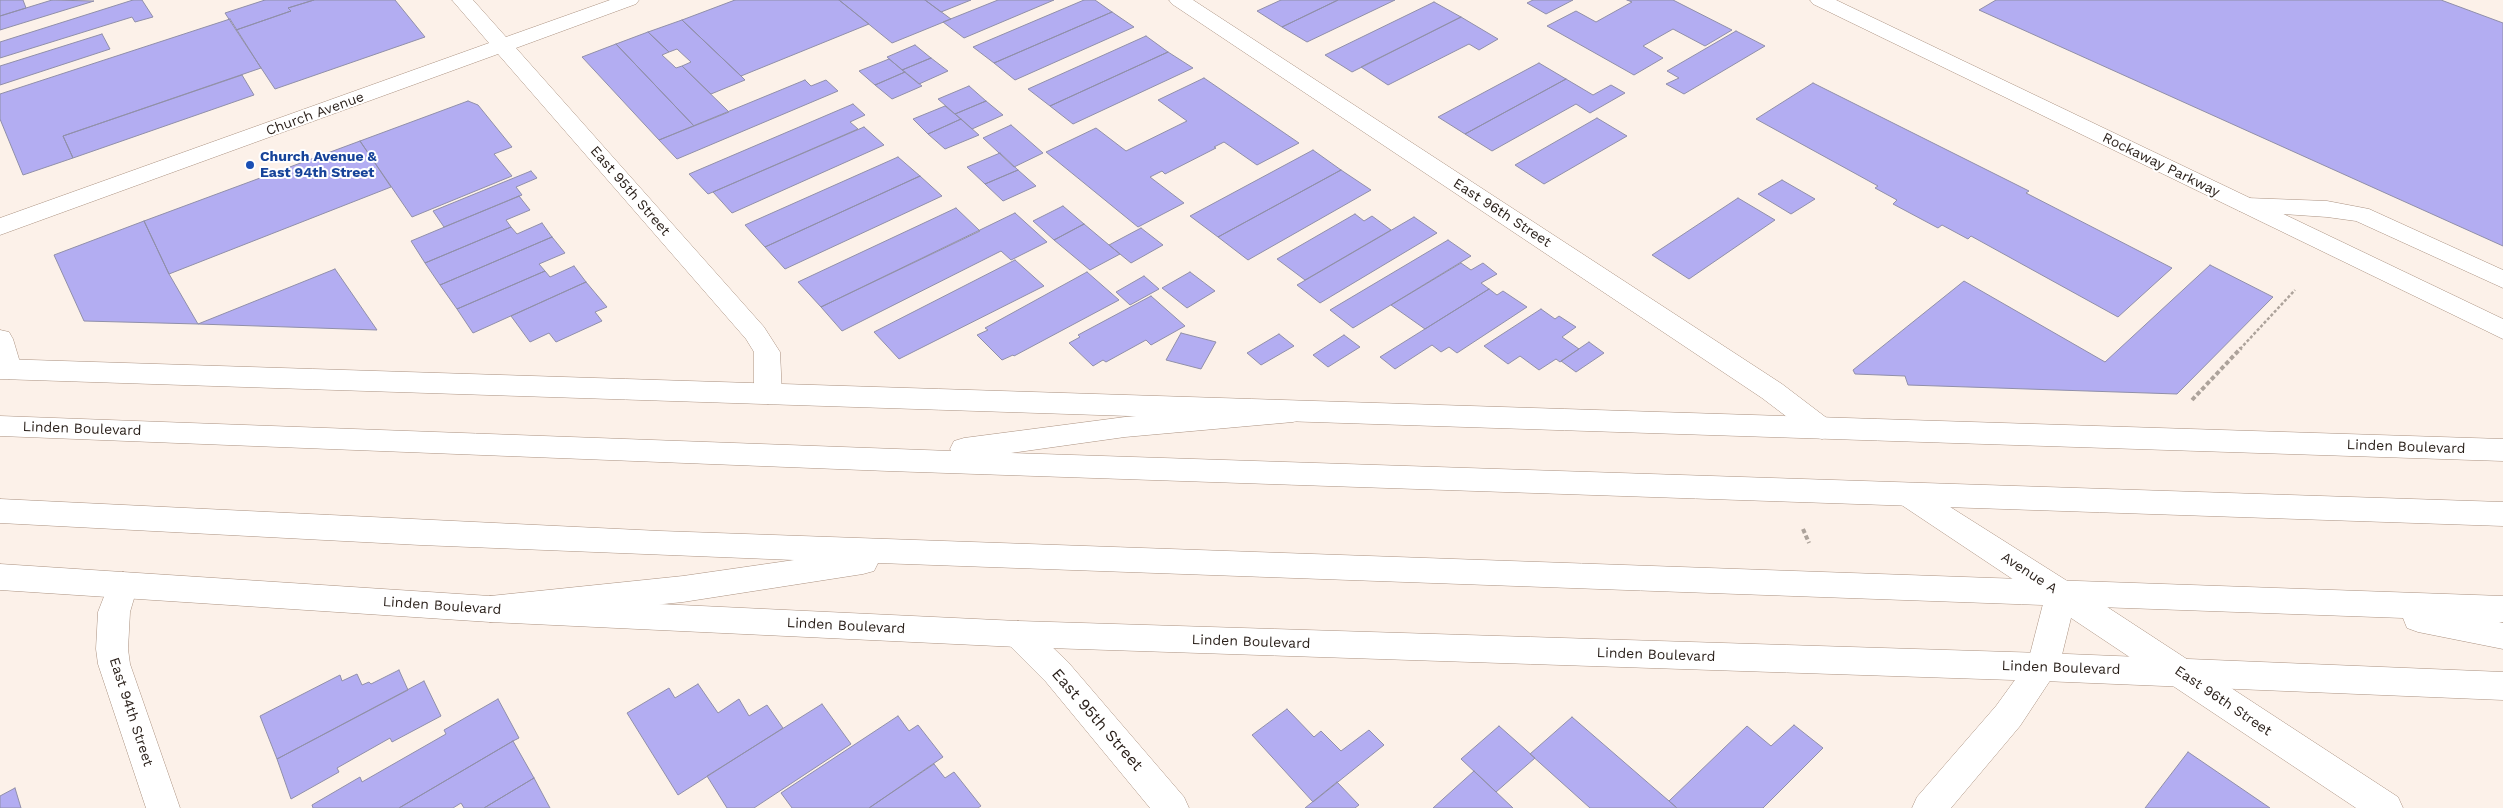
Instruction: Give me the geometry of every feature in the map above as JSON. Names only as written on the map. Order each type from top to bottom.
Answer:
[{"type":"main road","name":"East 95th Street","points":[[462,0],[755,333],[767,352],[768,394]]},
{"type":"main road","name":"Church Avenue","points":[[0,227],[629,0]]},
{"type":"main road","name":"East 96th Street","points":[[1179,0],[1772,391],[1822,429]]},
{"type":"main road","name":"Rockaway Parkway","points":[[1820,0],[2503,330]]},
{"type":"main road","points":[[2247,206],[2327,209],[2361,214],[2503,280]]},
{"type":"main road","points":[[0,339],[5,369]]},
{"type":"main road","name":"Linden Boulevard","points":[[5,369],[2503,450]]},
{"type":"main road","points":[[888,460],[1125,427],[1293,412]]},
{"type":"main road","name":"Linden Boulevard","points":[[0,426],[888,460],[2503,514]]},
{"type":"main road","name":"Avenue A","points":[[1906,494],[2061,593],[2043,667],[2008,716],[1930,808]]},
{"type":"main road","points":[[0,511],[420,534],[2503,609]]},
{"type":"main road","points":[[490,609],[684,590],[930,552]]},
{"type":"main road","name":"Linden Boulevard","points":[[0,577],[490,609],[1018,634],[2043,667],[2503,686]]},
{"type":"main road","name":"East 94th Street","points":[[123,585],[114,612],[112,649],[114,664],[163,808]]},
{"type":"main road","name":"East 96th Street","points":[[2061,593],[2386,808]]},
{"type":"main road","points":[[2338,603],[2503,636]]},
{"type":"main road","name":"East 95th Street","points":[[1018,634],[1057,672],[1172,808]]},
{"type":"path","points":[[2190,402],[2296,290]]},
{"type":"building","points":[[0,0],[23,0],[26,8],[0,16]]},
{"type":"building","points":[[52,0],[94,1],[0,30],[0,16]]},
{"type":"building","points":[[133,0],[142,0],[153,17],[135,22],[132,17],[0,58],[0,42]]},
{"type":"building","points":[[265,0],[314,0],[288,8],[291,11],[236,30],[225,13]]},
{"type":"building","points":[[314,0],[395,0],[425,37],[275,89],[236,30],[291,11],[288,8]]},
{"type":"building","points":[[735,0],[839,0],[869,24],[741,76],[682,20]]},
{"type":"building","points":[[839,0],[925,0],[951,19],[892,43]]},
{"type":"building","points":[[925,0],[971,0],[941,12]]},
{"type":"building","points":[[998,0],[1054,0],[964,38],[943,22]]},
{"type":"building","points":[[1084,0],[1095,0],[1112,12],[994,63],[973,47]]},
{"type":"building","points":[[1281,0],[1338,0],[1282,27],[1257,11]]},
{"type":"building","points":[[1338,0],[1395,0],[1307,42],[1282,27]]},
{"type":"building","points":[[1533,0],[1573,0],[1546,14],[1527,3]]},
{"type":"building","points":[[1627,0],[1673,0],[1732,30],[1705,46],[1673,29],[1643,46],[1663,58],[1634,75],[1547,26],[1576,11],[1596,22],[1632,2]]},
{"type":"building","points":[[1996,0],[2441,0],[2503,23],[2503,246],[1979,10]]},
{"type":"building","points":[[1434,2],[1461,17],[1352,72],[1325,55]]},
{"type":"building","points":[[1112,12],[1134,27],[1015,80],[994,63]]},
{"type":"building","points":[[1461,17],[1498,39],[1479,50],[1469,44],[1388,85],[1361,67]]},
{"type":"building","points":[[230,19],[261,68],[63,136],[73,158],[23,175],[0,119],[0,94]]},
{"type":"building","points":[[682,20],[745,80],[711,94],[682,66],[691,62],[677,49],[669,52],[648,32]]},
{"type":"building","points":[[1736,31],[1765,46],[1684,94],[1666,84],[1679,78],[1667,71]]},
{"type":"building","points":[[648,32],[669,52],[662,55],[676,68],[682,66],[729,112],[694,126],[616,44]]},
{"type":"building","points":[[102,34],[110,49],[0,85],[0,66]]},
{"type":"building","points":[[1146,36],[1168,52],[1050,106],[1028,89]]},
{"type":"building","points":[[616,44],[694,126],[659,140],[582,57]]},
{"type":"building","points":[[915,45],[931,58],[902,70],[887,57]]},
{"type":"building","points":[[1168,52],[1193,68],[1073,124],[1050,106]]},
{"type":"building","points":[[931,58],[948,71],[919,84],[902,70]]},
{"type":"building","points":[[889,59],[905,72],[875,85],[859,71]]},
{"type":"building","points":[[1539,63],[1566,79],[1465,134],[1438,117]]},
{"type":"building","points":[[905,72],[922,86],[892,99],[875,85]]},
{"type":"building","points":[[242,75],[254,95],[73,158],[63,136]]},
{"type":"building","points":[[1204,78],[1299,143],[1257,165],[1224,142],[1165,174],[1162,171],[1150,177],[1184,203],[1138,227],[1046,152],[1096,128],[1126,151],[1187,121],[1158,100]]},
{"type":"building","points":[[1566,79],[1593,95],[1611,85],[1625,93],[1590,113],[1576,104],[1492,151],[1465,134]]},
{"type":"building","points":[[805,80],[811,86],[826,80],[838,91],[677,159],[659,140]]},
{"type":"building","points":[[1813,83],[2029,191],[2026,193],[2172,268],[2118,317],[1971,236],[1968,239],[1942,225],[1938,228],[1893,204],[1897,200],[1875,188],[1878,186],[1756,119]]},
{"type":"building","points":[[969,86],[986,101],[955,114],[938,99]]},
{"type":"building","points":[[468,101],[478,105],[512,147],[494,154],[512,176],[412,217],[360,141]]},
{"type":"building","points":[[986,101],[1003,115],[972,129],[955,114]]},
{"type":"building","points":[[853,104],[865,115],[850,122],[858,129],[713,192],[708,194],[689,174]]},
{"type":"building","points":[[945,106],[961,119],[928,134],[913,119]]},
{"type":"building","points":[[1597,118],[1627,136],[1544,184],[1515,165]]},
{"type":"building","points":[[961,119],[979,135],[945,149],[928,134]]},
{"type":"building","points":[[1011,125],[1043,153],[1014,167],[983,138]]},
{"type":"building","points":[[864,127],[884,145],[732,213],[713,192]]},
{"type":"building","points":[[360,141],[391,187],[169,274],[144,221]]},
{"type":"building","points":[[1313,150],[1341,170],[1218,237],[1190,216]]},
{"type":"building","points":[[1000,153],[1018,170],[985,184],[967,167]]},
{"type":"building","points":[[898,157],[920,176],[765,247],[745,225]]},
{"type":"building","points":[[1018,170],[1036,186],[1003,201],[985,184]]},
{"type":"building","points":[[1341,170],[1371,190],[1248,260],[1218,237]]},
{"type":"building","points":[[531,171],[537,178],[516,187],[522,195],[444,227],[433,211]]},
{"type":"building","points":[[920,176],[942,196],[785,269],[765,247]]},
{"type":"building","points":[[1782,180],[1815,199],[1791,214],[1758,194]]},
{"type":"building","points":[[519,196],[530,210],[506,220],[511,227],[425,263],[411,241]]},
{"type":"building","points":[[1738,198],[1775,220],[1689,279],[1652,255]]},
{"type":"building","points":[[1063,206],[1084,224],[1054,240],[1033,221]]},
{"type":"building","points":[[956,208],[980,231],[821,307],[798,282]]},
{"type":"building","points":[[1015,213],[1047,242],[1011,260],[1001,251],[842,331],[821,307]]},
{"type":"building","points":[[1355,214],[1364,221],[1372,216],[1391,230],[1305,280],[1277,259]]},
{"type":"building","points":[[1414,217],[1437,233],[1320,303],[1297,285]]},
{"type":"building","points":[[144,221],[169,274],[198,324],[84,321],[54,255]]},
{"type":"building","points":[[542,223],[552,237],[440,285],[425,263],[511,227],[517,234]]},
{"type":"building","points":[[1084,224],[1120,254],[1090,270],[1054,240]]},
{"type":"building","points":[[1141,228],[1163,245],[1131,263],[1109,245]]},
{"type":"building","points":[[552,237],[565,253],[539,264],[545,271],[457,309],[440,285]]},
{"type":"building","points":[[1448,240],[1471,256],[1353,328],[1330,310]]},
{"type":"building","points":[[1015,260],[1044,286],[899,359],[874,332]]},
{"type":"building","points":[[1461,263],[1471,270],[1483,263],[1497,274],[1481,283],[1489,289],[1425,329],[1391,305]]},
{"type":"building","points":[[2210,265],[2273,297],[2177,394],[1908,385],[1905,376],[1855,374],[1853,370],[1964,281],[2105,362]]},
{"type":"building","points":[[574,266],[586,282],[473,333],[457,309],[545,271],[550,277]]},
{"type":"building","points":[[335,269],[377,330],[198,324]]},
{"type":"building","points":[[1087,272],[1119,300],[1014,356],[1002,360],[977,335],[988,330],[985,328]]},
{"type":"building","points":[[1190,272],[1215,291],[1187,308],[1162,288]]},
{"type":"building","points":[[1144,276],[1159,289],[1130,305],[1116,292]]},
{"type":"building","points":[[586,282],[607,307],[595,312],[602,321],[556,342],[549,333],[530,342],[511,316]]},
{"type":"building","points":[[1489,289],[1497,295],[1503,291],[1527,307],[1457,353],[1449,347],[1441,352],[1432,345],[1395,369],[1380,357]]},
{"type":"building","points":[[1151,296],[1185,326],[1151,345],[1146,340],[1106,362],[1103,360],[1093,366],[1069,343],[1080,337],[1078,335]]},
{"type":"building","points":[[1541,309],[1555,319],[1559,316],[1576,327],[1562,337],[1579,349],[1560,362],[1556,359],[1539,370],[1520,356],[1508,364],[1484,346]]},
{"type":"building","points":[[1181,333],[1216,342],[1201,369],[1166,360]]},
{"type":"building","points":[[1279,334],[1294,346],[1261,365],[1247,353]]},
{"type":"building","points":[[1344,335],[1360,347],[1328,367],[1313,355]]},
{"type":"building","points":[[1589,342],[1604,353],[1576,372],[1561,361]]},
{"type":"building","points":[[399,670],[408,690],[277,759],[260,716],[340,675],[342,681],[357,674],[362,685],[369,682],[371,684]]},
{"type":"building","points":[[424,681],[441,716],[392,742],[390,738],[337,768],[339,772],[291,799],[277,759]]},
{"type":"building","points":[[698,684],[718,713],[739,699],[749,716],[767,705],[783,728],[678,795],[627,713],[669,688],[675,698]]},
{"type":"building","points":[[498,699],[519,738],[399,808],[313,808],[312,805],[360,777],[362,782],[446,734],[444,730]]},
{"type":"building","points":[[822,704],[851,744],[754,808],[727,808],[707,776]]},
{"type":"building","points":[[1287,709],[1314,737],[1321,731],[1341,751],[1369,730],[1384,745],[1313,802],[1252,735]]},
{"type":"building","points":[[898,716],[909,731],[918,725],[943,757],[869,808],[792,808],[781,793]]},
{"type":"building","points":[[1572,717],[1677,808],[1590,808],[1530,754]]},
{"type":"building","points":[[1794,725],[1823,748],[1763,808],[1677,808],[1669,801],[1747,726],[1771,746]]},
{"type":"building","points":[[1499,726],[1535,758],[1496,792],[1461,759]]},
{"type":"building","points":[[513,741],[534,778],[484,808],[464,808],[461,803],[453,808],[399,808]]},
{"type":"building","points":[[2188,752],[2270,808],[2145,808]]},
{"type":"building","points":[[934,764],[945,778],[954,772],[981,806],[978,808],[869,808]]},
{"type":"building","points":[[1474,771],[1513,808],[1433,808]]},
{"type":"building","points":[[534,778],[550,808],[484,808]]},
{"type":"building","points":[[1337,782],[1359,805],[1355,808],[1305,808]]},
{"type":"building","points":[[15,788],[21,808],[0,808],[0,796]]},
{"type":"place","name":"Church Avenue & East 94th Street","points":[[250,165]]}]
